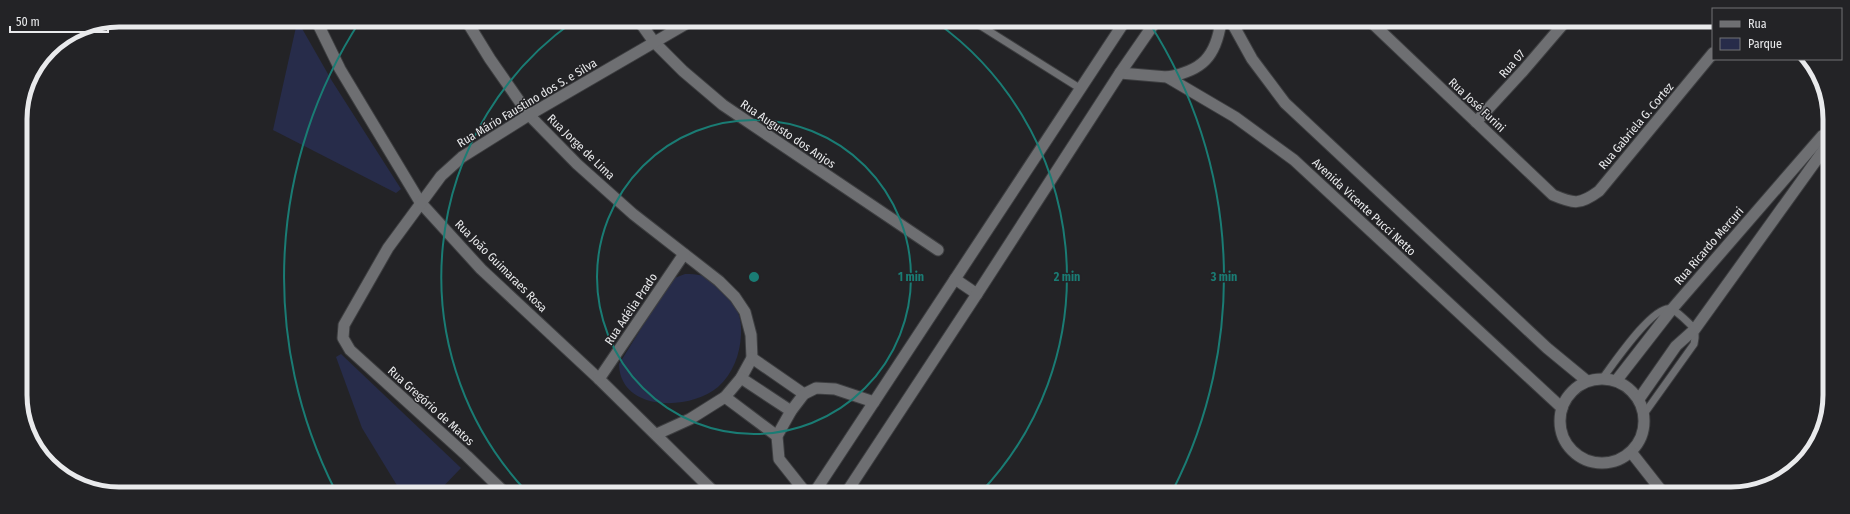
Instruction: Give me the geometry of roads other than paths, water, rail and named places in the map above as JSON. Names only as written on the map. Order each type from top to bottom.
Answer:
[{"type":"street","name":"Rua João Guimaraes Rosa","points":[[319,27],[340,69],[420,202],[481,269],[657,434],[709,487]]},
{"type":"street","name":"Rua Jorge de Lima","points":[[470,27],[490,59],[529,115],[577,164],[616,199],[719,281],[736,297],[745,312],[751,335],[752,358]]},
{"type":"street","name":"Rua Augusto dos Anjos","points":[[643,27],[654,42],[683,71],[723,105],[938,250]]},
{"type":"street","name":"Rua Mário Faustino dos S. e Silva","points":[[343,338],[344,325],[384,255],[420,202],[441,176],[462,157],[529,115],[680,27]]},
{"type":"street","points":[[818,487],[1121,27]]},
{"type":"street","points":[[850,487],[1120,73],[1152,27]]},
{"type":"street","points":[[1167,77],[1185,74],[1197,68],[1208,59],[1215,46],[1220,27]]},
{"type":"street","name":"Avenida Vicente Pucci Netto","points":[[1233,27],[1252,59],[1285,103],[1547,348],[1587,382]]},
{"type":"street","name":"Rua José Furini","points":[[1375,27],[1553,195],[1570,203]]},
{"type":"street","points":[[1378,30],[1381,27]]},
{"type":"street","name":"Rua 07","points":[[1476,122],[1524,71],[1561,27]]},
{"type":"street","name":"Rua Gabriela G. Cortez","points":[[1570,203],[1587,200],[1599,191],[1712,54]]},
{"type":"street","name":"Avenida Vicente Pucci Netto","points":[[1120,73],[1167,77],[1235,117],[1294,160],[1562,408]]},
{"type":"street","name":"Rua Ricardo Mercuri","points":[[1616,381],[1672,309],[1823,136]]},
{"type":"street","points":[[1638,399],[1676,346],[1695,328],[1823,151]]},
{"type":"street","name":"Rua Adélia Prado","points":[[599,379],[684,254]]},
{"type":"street","points":[[955,279],[977,294]]},
{"type":"street","name":"Rua Gregório de Matos","points":[[343,338],[350,350],[467,456],[499,487]]},
{"type":"street","points":[[657,434],[690,419],[725,398],[741,378],[752,358],[804,394]]},
{"type":"street","points":[[741,378],[791,411]]},
{"type":"street","points":[[1602,379],[1616,381],[1638,399],[1644,414],[1644,428],[1639,441],[1631,452],[1619,460],[1606,463],[1592,462],[1579,456],[1569,447],[1562,435],[1560,421],[1562,408],[1567,397],[1576,387],[1587,382],[1602,379]]},
{"type":"street","points":[[801,487],[779,459],[777,436],[791,411],[804,394],[816,388],[835,389],[874,402]]},
{"type":"street","points":[[725,398],[777,436]]},
{"type":"street","points":[[1631,452],[1658,487]]},
{"type":"lane","points":[[983,27],[1081,89]]},
{"type":"lane","points":[[1602,379],[1638,331],[1661,310],[1672,309],[1695,328],[1696,338],[1694,344],[1644,414]]}]
